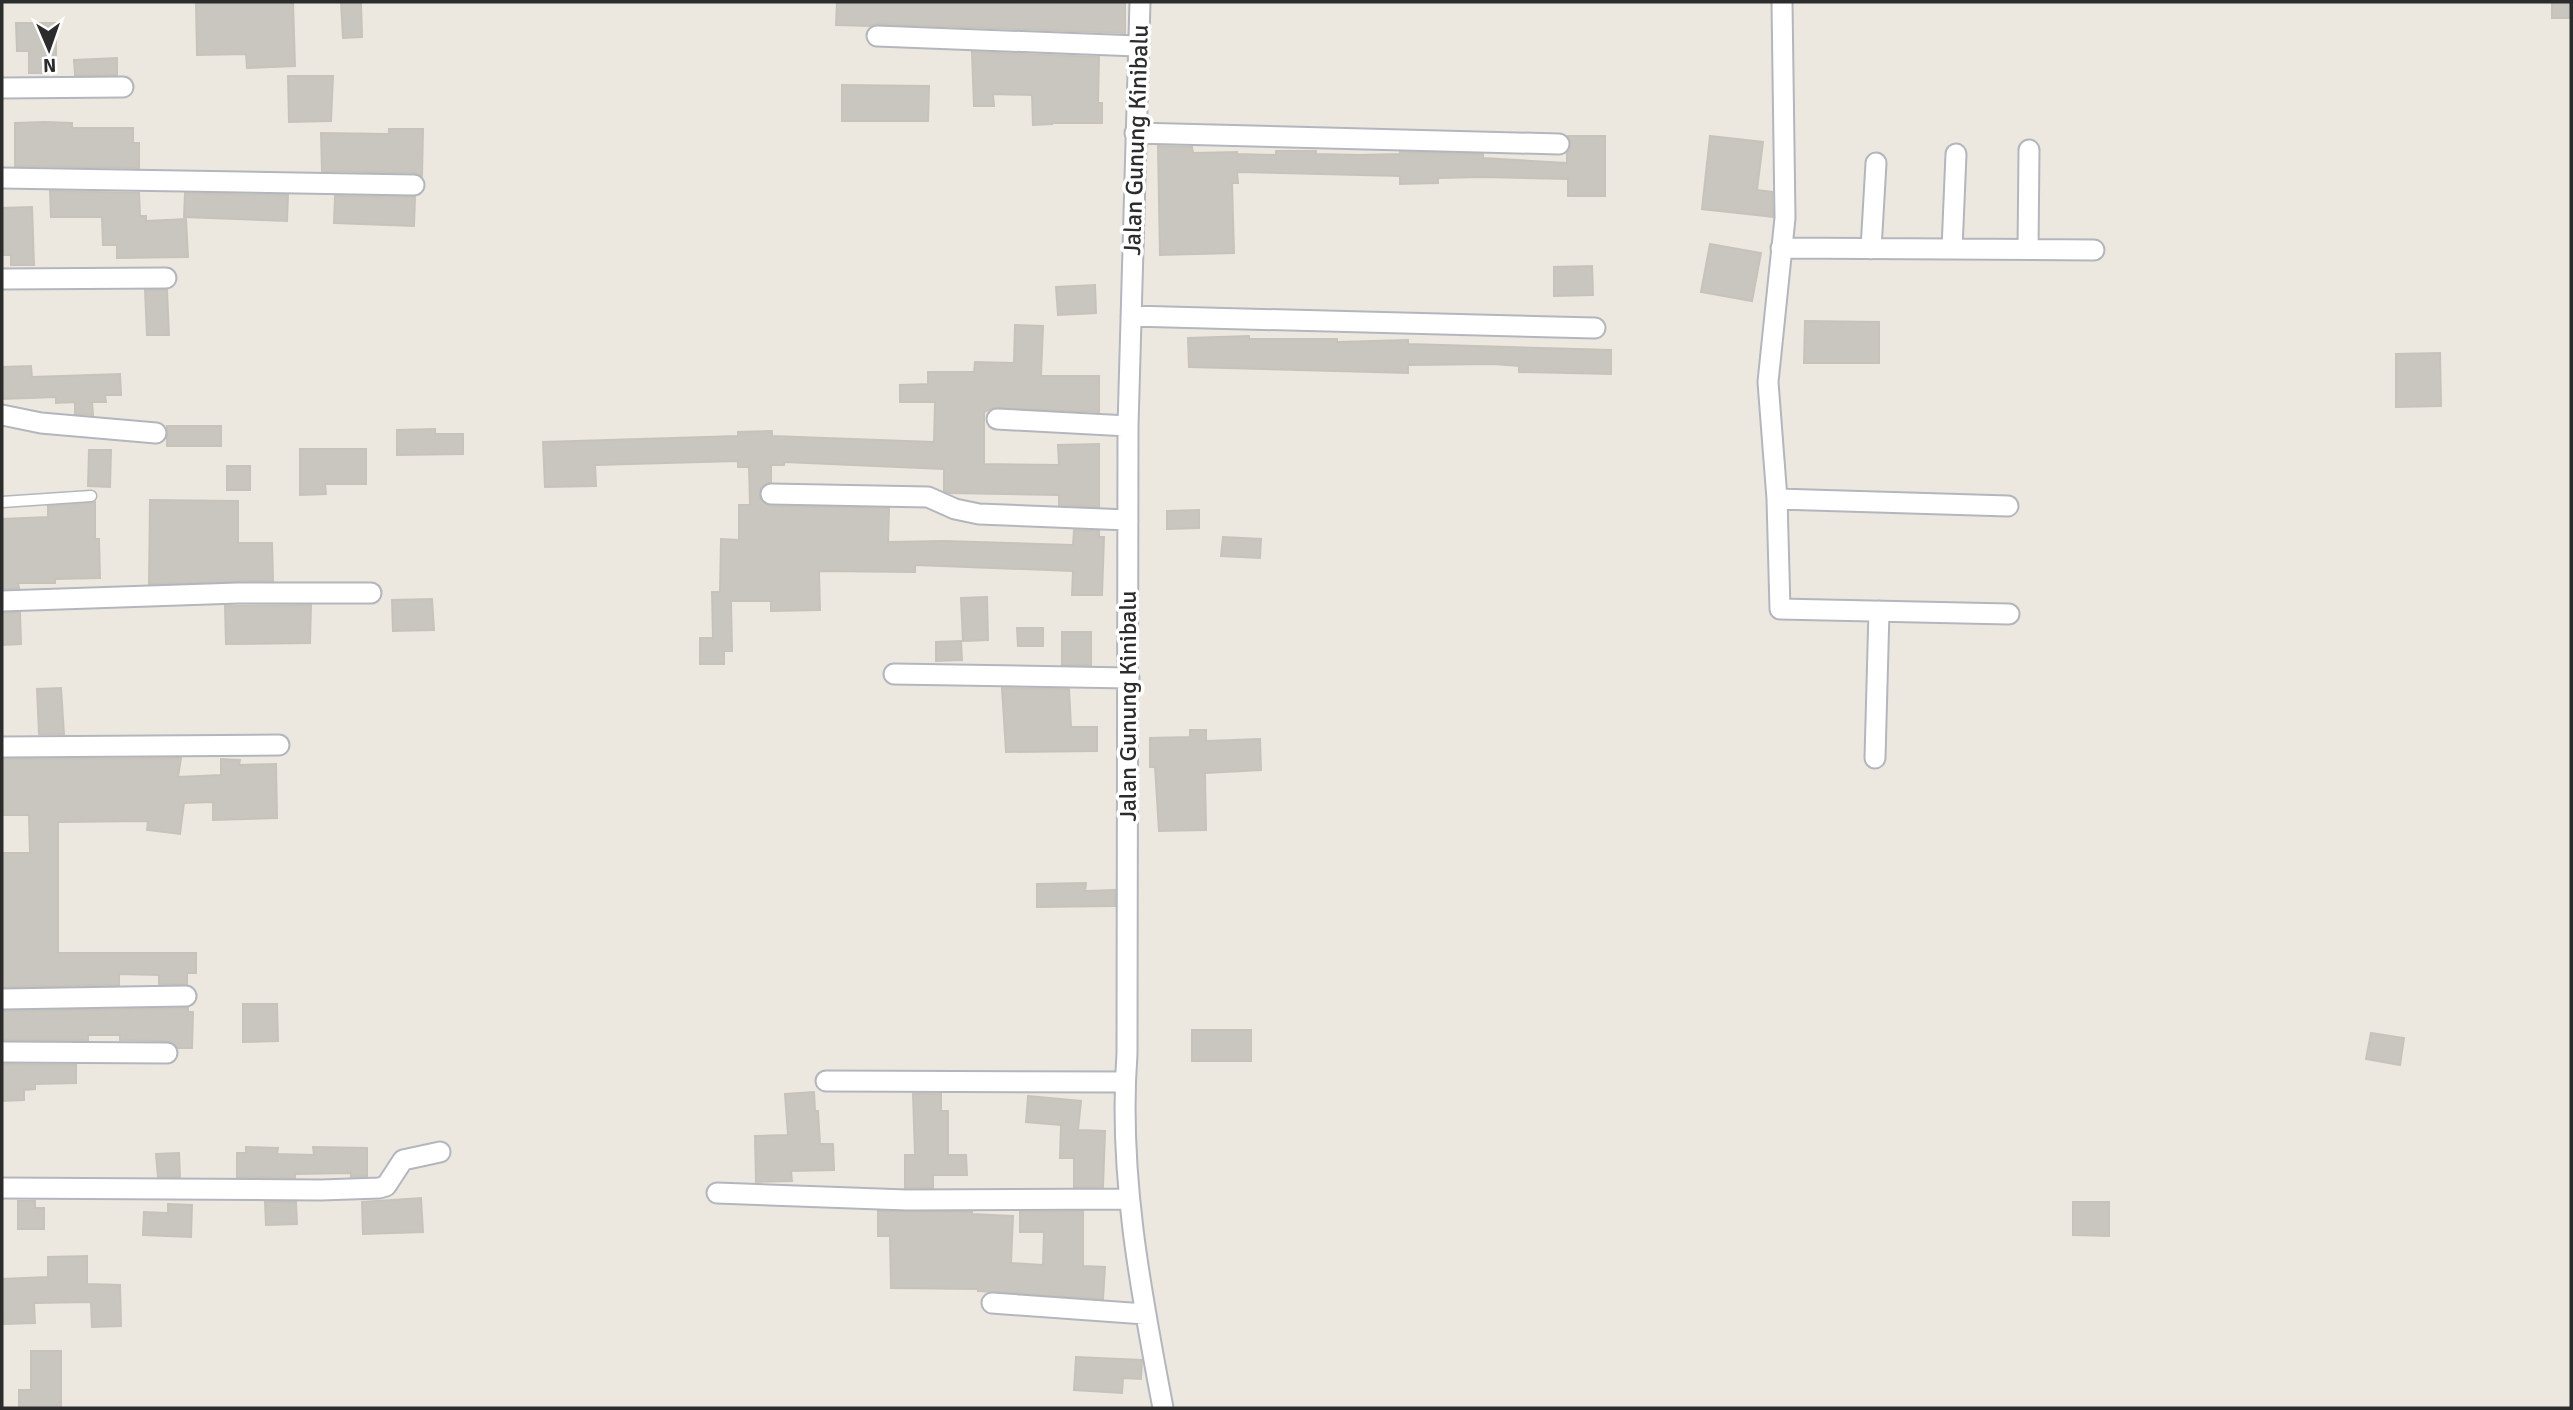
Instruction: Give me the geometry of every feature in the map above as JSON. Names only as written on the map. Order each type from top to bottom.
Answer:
[{"type":"street","name":"Jalan Gunung Kinibalu","points":[[1140,2],[1128,426],[1128,1054],[1125,1082],[1128,1199],[1145,1314],[1163,1408]]},
{"type":"street","points":[[1782,2],[1785,218],[1768,382],[1777,499],[1780,609],[2009,614]]},
{"type":"street","points":[[877,36],[1137,46]]},
{"type":"street","points":[[2,88],[123,88]]},
{"type":"street","points":[[1135,133],[1559,144]]},
{"type":"street","points":[[2028,250],[2029,150]]},
{"type":"street","points":[[1952,249],[1956,154]]},
{"type":"street","points":[[1871,249],[1876,163]]},
{"type":"street","points":[[2,178],[414,185]]},
{"type":"street","points":[[1781,248],[2094,250]]},
{"type":"street","points":[[2,279],[166,278]]},
{"type":"street","points":[[1131,316],[1595,328]]},
{"type":"street","points":[[2,415],[41,423],[156,433]]},
{"type":"street","points":[[997,419],[1128,426]]},
{"type":"street","points":[[771,494],[928,497],[955,509],[979,514],[1128,520]]},
{"type":"street","points":[[1777,499],[2008,506]]},
{"type":"street","points":[[2,601],[238,593],[371,593]]},
{"type":"street","points":[[1875,758],[1879,611]]},
{"type":"street","points":[[894,674],[1129,678]]},
{"type":"street","points":[[2,747],[279,745]]},
{"type":"street","points":[[2,999],[186,996]]},
{"type":"street","points":[[2,1052],[167,1053]]},
{"type":"street","points":[[826,1081],[1125,1082]]},
{"type":"street","points":[[2,1188],[379,1188],[386,1186],[403,1160],[440,1152]]},
{"type":"street","points":[[717,1193],[907,1200],[1128,1199]]},
{"type":"street","points":[[992,1303],[1145,1314]]},
{"type":"lane","points":[[2,502],[91,496]]},
{"type":"building","points":[[196,2],[293,2],[295,66],[247,68],[246,54],[197,55]]},
{"type":"building","points":[[341,2],[361,2],[362,37],[343,38]]},
{"type":"building","points":[[837,2],[1125,3],[1125,33],[877,24],[836,25]]},
{"type":"building","points":[[2552,2],[2571,2],[2571,18],[2552,18]]},
{"type":"building","points":[[16,23],[56,23],[56,73],[29,73],[29,51],[17,51]]},
{"type":"building","points":[[972,52],[1099,57],[1098,103],[1102,103],[1102,123],[1033,125],[1032,95],[993,94],[994,106],[974,106]]},
{"type":"building","points":[[117,58],[117,75],[75,75],[74,60]]},
{"type":"building","points":[[288,76],[333,76],[331,121],[289,122]]},
{"type":"building","points":[[842,85],[929,86],[928,121],[842,121]]},
{"type":"building","points":[[15,123],[72,123],[72,128],[133,128],[133,143],[139,143],[139,168],[15,166]]},
{"type":"building","points":[[389,129],[423,129],[422,176],[414,173],[322,171],[321,133],[389,134]]},
{"type":"building","points":[[1568,136],[1605,136],[1605,196],[1568,196],[1568,179],[1438,178],[1438,183],[1400,184],[1400,176],[1237,172],[1238,183],[1232,183],[1234,253],[1160,255],[1158,146],[1192,147],[1193,153],[1276,155],[1276,151],[1316,151],[1316,154],[1359,155],[1400,152],[1483,154],[1483,158],[1567,163],[1567,152],[1571,144]]},
{"type":"building","points":[[1710,136],[1763,142],[1757,190],[1772,192],[1773,217],[1702,209]]},
{"type":"building","points":[[50,191],[139,193],[140,216],[146,216],[146,221],[186,219],[188,257],[117,258],[117,245],[103,245],[102,217],[51,217]]},
{"type":"building","points":[[185,193],[288,195],[287,221],[184,217]]},
{"type":"building","points":[[335,196],[415,197],[414,226],[334,223]]},
{"type":"building","points":[[32,207],[34,265],[11,265],[11,255],[2,255],[2,208]]},
{"type":"building","points":[[1710,244],[1761,253],[1752,301],[1701,292]]},
{"type":"building","points":[[1592,266],[1593,295],[1554,296],[1554,267]]},
{"type":"building","points":[[1095,285],[1096,313],[1058,315],[1056,287]]},
{"type":"building","points":[[145,290],[167,290],[169,335],[147,335]]},
{"type":"building","points":[[1805,321],[1879,322],[1879,363],[1804,363]]},
{"type":"building","points":[[1015,325],[1043,326],[1041,376],[1099,376],[1099,412],[992,408],[984,412],[984,464],[1059,465],[1058,445],[1099,444],[1099,507],[1059,505],[1059,495],[949,493],[944,491],[944,469],[784,462],[784,465],[771,465],[771,482],[761,487],[760,499],[771,506],[889,508],[888,542],[1073,545],[1074,530],[1099,531],[1099,537],[1104,537],[1102,595],[1072,595],[1073,571],[915,565],[915,572],[819,571],[820,610],[771,611],[771,601],[731,601],[732,651],[724,651],[724,664],[700,664],[700,638],[713,638],[712,592],[720,592],[721,539],[739,540],[739,505],[750,505],[749,467],[738,467],[738,461],[595,465],[596,486],[545,487],[543,442],[738,436],[738,432],[772,431],[772,436],[934,442],[935,402],[900,402],[900,385],[928,384],[928,372],[974,372],[975,362],[1014,363]]},
{"type":"building","points":[[1249,336],[1249,339],[1337,339],[1337,342],[1408,340],[1408,344],[1611,350],[1611,374],[1519,372],[1519,366],[1494,364],[1408,365],[1408,373],[1189,367],[1188,338]]},
{"type":"building","points":[[2440,353],[2441,406],[2396,407],[2396,354]]},
{"type":"building","points":[[31,366],[32,377],[120,374],[121,395],[105,395],[106,402],[92,402],[93,415],[75,414],[75,402],[56,403],[56,397],[2,399],[2,367]]},
{"type":"building","points":[[167,426],[221,426],[221,446],[167,446]]},
{"type":"building","points":[[435,429],[435,434],[463,434],[463,454],[397,455],[397,430]]},
{"type":"building","points":[[300,449],[366,449],[366,484],[325,484],[326,494],[300,495]]},
{"type":"building","points":[[89,450],[111,450],[110,487],[88,486]]},
{"type":"building","points":[[227,466],[250,466],[250,490],[227,490]]},
{"type":"building","points":[[150,500],[238,501],[238,543],[272,543],[273,581],[149,584]]},
{"type":"building","points":[[95,502],[95,539],[99,539],[100,578],[55,579],[55,583],[18,583],[19,588],[2,589],[2,519],[48,517],[48,506]]},
{"type":"building","points":[[1199,510],[1199,528],[1167,529],[1167,511]]},
{"type":"building","points":[[1223,537],[1261,539],[1260,558],[1221,556]]},
{"type":"building","points":[[987,597],[988,640],[963,641],[961,598]]},
{"type":"building","points":[[432,599],[434,630],[393,631],[392,600]]},
{"type":"building","points":[[311,605],[310,643],[226,644],[225,606]]},
{"type":"building","points":[[2,613],[20,613],[21,644],[2,645]]},
{"type":"building","points":[[1017,628],[1043,628],[1043,646],[1018,646]]},
{"type":"building","points":[[1062,632],[1091,632],[1091,665],[1062,665]]},
{"type":"building","points":[[961,641],[962,660],[936,661],[936,642]]},
{"type":"building","points":[[61,688],[64,734],[39,734],[37,689]]},
{"type":"building","points":[[1002,688],[1069,689],[1071,727],[1097,727],[1097,751],[1006,752]]},
{"type":"building","points":[[1190,730],[1206,730],[1206,741],[1260,739],[1261,770],[1205,773],[1206,830],[1159,831],[1155,767],[1150,767],[1150,738],[1190,737]]},
{"type":"building","points":[[181,758],[178,777],[221,775],[221,759],[240,760],[239,765],[276,764],[277,818],[213,820],[213,802],[184,803],[180,834],[147,830],[148,821],[58,822],[58,953],[196,953],[196,973],[187,973],[187,984],[159,984],[159,975],[119,974],[119,985],[2,987],[2,853],[30,853],[29,815],[2,815],[2,759]]},
{"type":"building","points":[[1086,883],[1085,891],[1115,890],[1115,906],[1037,907],[1037,884]]},
{"type":"building","points":[[243,1004],[277,1004],[278,1041],[243,1042]]},
{"type":"building","points":[[188,1008],[188,1012],[193,1012],[192,1048],[178,1048],[167,1041],[120,1040],[120,1035],[88,1035],[88,1040],[2,1040],[2,1011]]},
{"type":"building","points":[[1192,1030],[1251,1030],[1251,1061],[1192,1061]]},
{"type":"building","points":[[2371,1033],[2404,1038],[2400,1065],[2366,1059]]},
{"type":"building","points":[[2,1064],[76,1065],[76,1083],[35,1084],[35,1089],[24,1090],[24,1100],[2,1101]]},
{"type":"building","points":[[814,1092],[820,1144],[833,1144],[834,1170],[791,1171],[792,1181],[756,1182],[755,1136],[788,1135],[785,1094]]},
{"type":"building","points":[[913,1094],[941,1094],[941,1111],[948,1111],[948,1155],[966,1155],[967,1175],[933,1175],[933,1188],[905,1188],[905,1155],[915,1155]]},
{"type":"building","points":[[1028,1096],[1081,1101],[1078,1130],[1105,1131],[1103,1187],[1074,1187],[1074,1158],[1060,1158],[1061,1125],[1026,1122]]},
{"type":"building","points":[[246,1147],[278,1148],[277,1154],[314,1155],[313,1147],[367,1148],[367,1176],[351,1177],[351,1173],[295,1174],[295,1178],[237,1177],[237,1153],[246,1153]]},
{"type":"building","points":[[179,1153],[180,1177],[158,1177],[156,1154]]},
{"type":"building","points":[[421,1198],[423,1232],[363,1234],[362,1202]]},
{"type":"building","points":[[18,1201],[35,1201],[35,1208],[44,1208],[44,1229],[18,1229]]},
{"type":"building","points":[[265,1202],[296,1202],[297,1224],[266,1225]]},
{"type":"building","points":[[2073,1202],[2109,1202],[2109,1236],[2073,1235]]},
{"type":"building","points":[[168,1204],[192,1205],[191,1237],[143,1235],[144,1212],[168,1213]]},
{"type":"building","points":[[878,1211],[972,1212],[1013,1216],[1011,1263],[1043,1265],[1044,1232],[1020,1232],[1020,1212],[1083,1211],[1083,1266],[1105,1267],[1103,1299],[978,1289],[891,1288],[890,1236],[878,1236]]},
{"type":"building","points":[[87,1256],[87,1284],[120,1285],[121,1326],[92,1327],[91,1302],[34,1303],[35,1323],[4,1324],[2,1279],[48,1277],[48,1257]]},
{"type":"building","points":[[31,1351],[61,1351],[61,1408],[19,1408],[19,1390],[31,1390]]},
{"type":"building","points":[[1076,1357],[1142,1360],[1141,1379],[1123,1378],[1122,1393],[1074,1390]]}]
